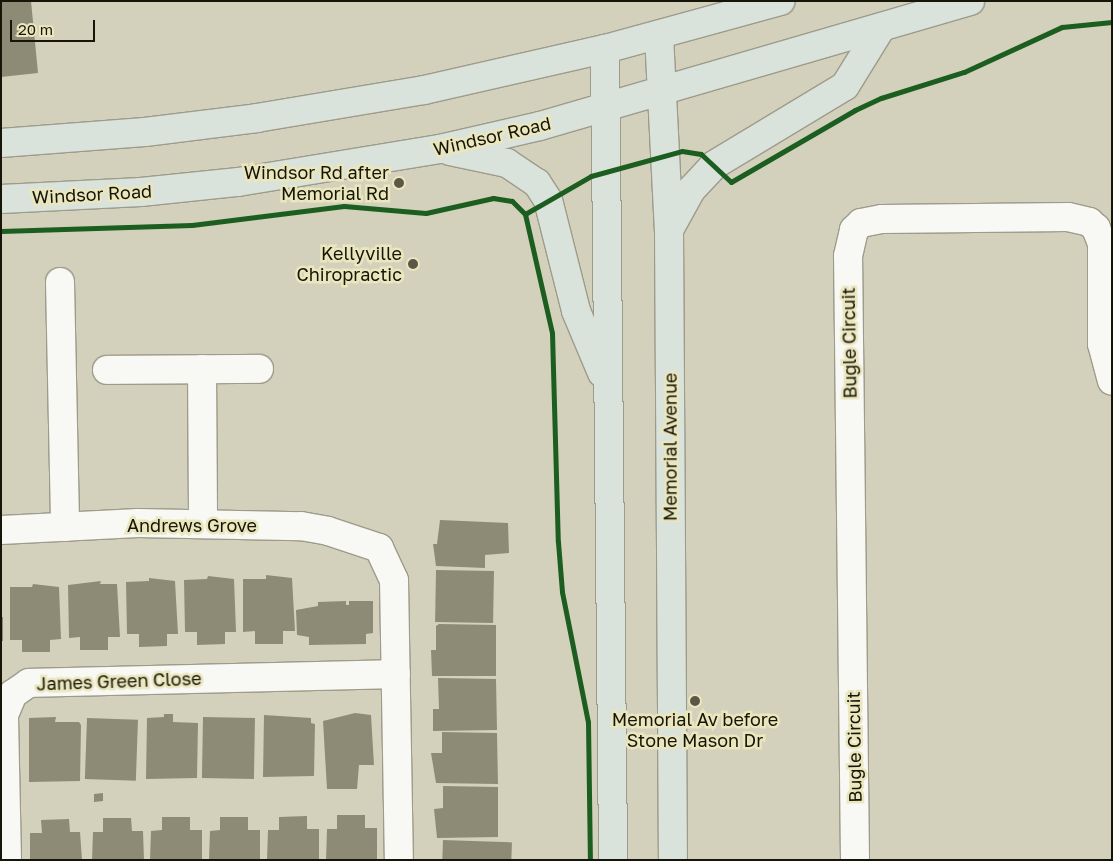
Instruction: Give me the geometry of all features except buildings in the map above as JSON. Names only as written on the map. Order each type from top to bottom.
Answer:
[{"type":"main road","points":[[1,143],[145,132],[312,110],[424,90],[605,49],[781,1]]},
{"type":"main road","name":"Windsor Road","points":[[1,199],[141,192],[238,182],[440,149],[605,107],[970,1]]},
{"type":"main road","points":[[669,231],[691,190],[714,165],[845,86],[881,28]]},
{"type":"main road","name":"Memorial Avenue","points":[[659,35],[669,231],[673,860]]},
{"type":"main road","points":[[605,49],[613,860]]},
{"type":"main road","points":[[440,149],[507,163],[537,182],[548,200],[576,311],[607,386]]},
{"type":"street","name":"Bugle Circuit","points":[[855,860],[848,256],[854,230],[861,223],[882,218],[1068,217],[1089,222],[1096,228],[1102,244],[1102,344],[1112,381]]},
{"type":"street","points":[[60,282],[65,527]]},
{"type":"street","points":[[202,369],[202,524]]},
{"type":"street","points":[[107,370],[260,369]]},
{"type":"street","name":"Andrews Grove","points":[[1,530],[202,524],[301,526],[328,531],[379,548],[394,580],[396,674]]},
{"type":"street","points":[[396,674],[399,860]]},
{"type":"street","name":"James Green Close","points":[[7,860],[4,715],[13,694],[24,685],[39,681],[396,674]]},
{"type":"cycle path","points":[[1,231],[192,225],[344,206],[426,213],[493,198],[512,201],[525,214],[591,176],[682,151],[701,154],[731,182],[855,110],[881,98],[964,72],[1062,27],[1112,22]]},
{"type":"cycle path","points":[[525,214],[552,333],[558,542],[562,592],[588,722],[590,860]]},
{"type":"place","name":"Windsor Rd after Memorial Rd","points":[[399,183]]},
{"type":"place","name":"Kellyville Chiropractic","points":[[413,264]]},
{"type":"place","name":"Memorial Av before Stone Mason Dr","points":[[695,701]]}]
